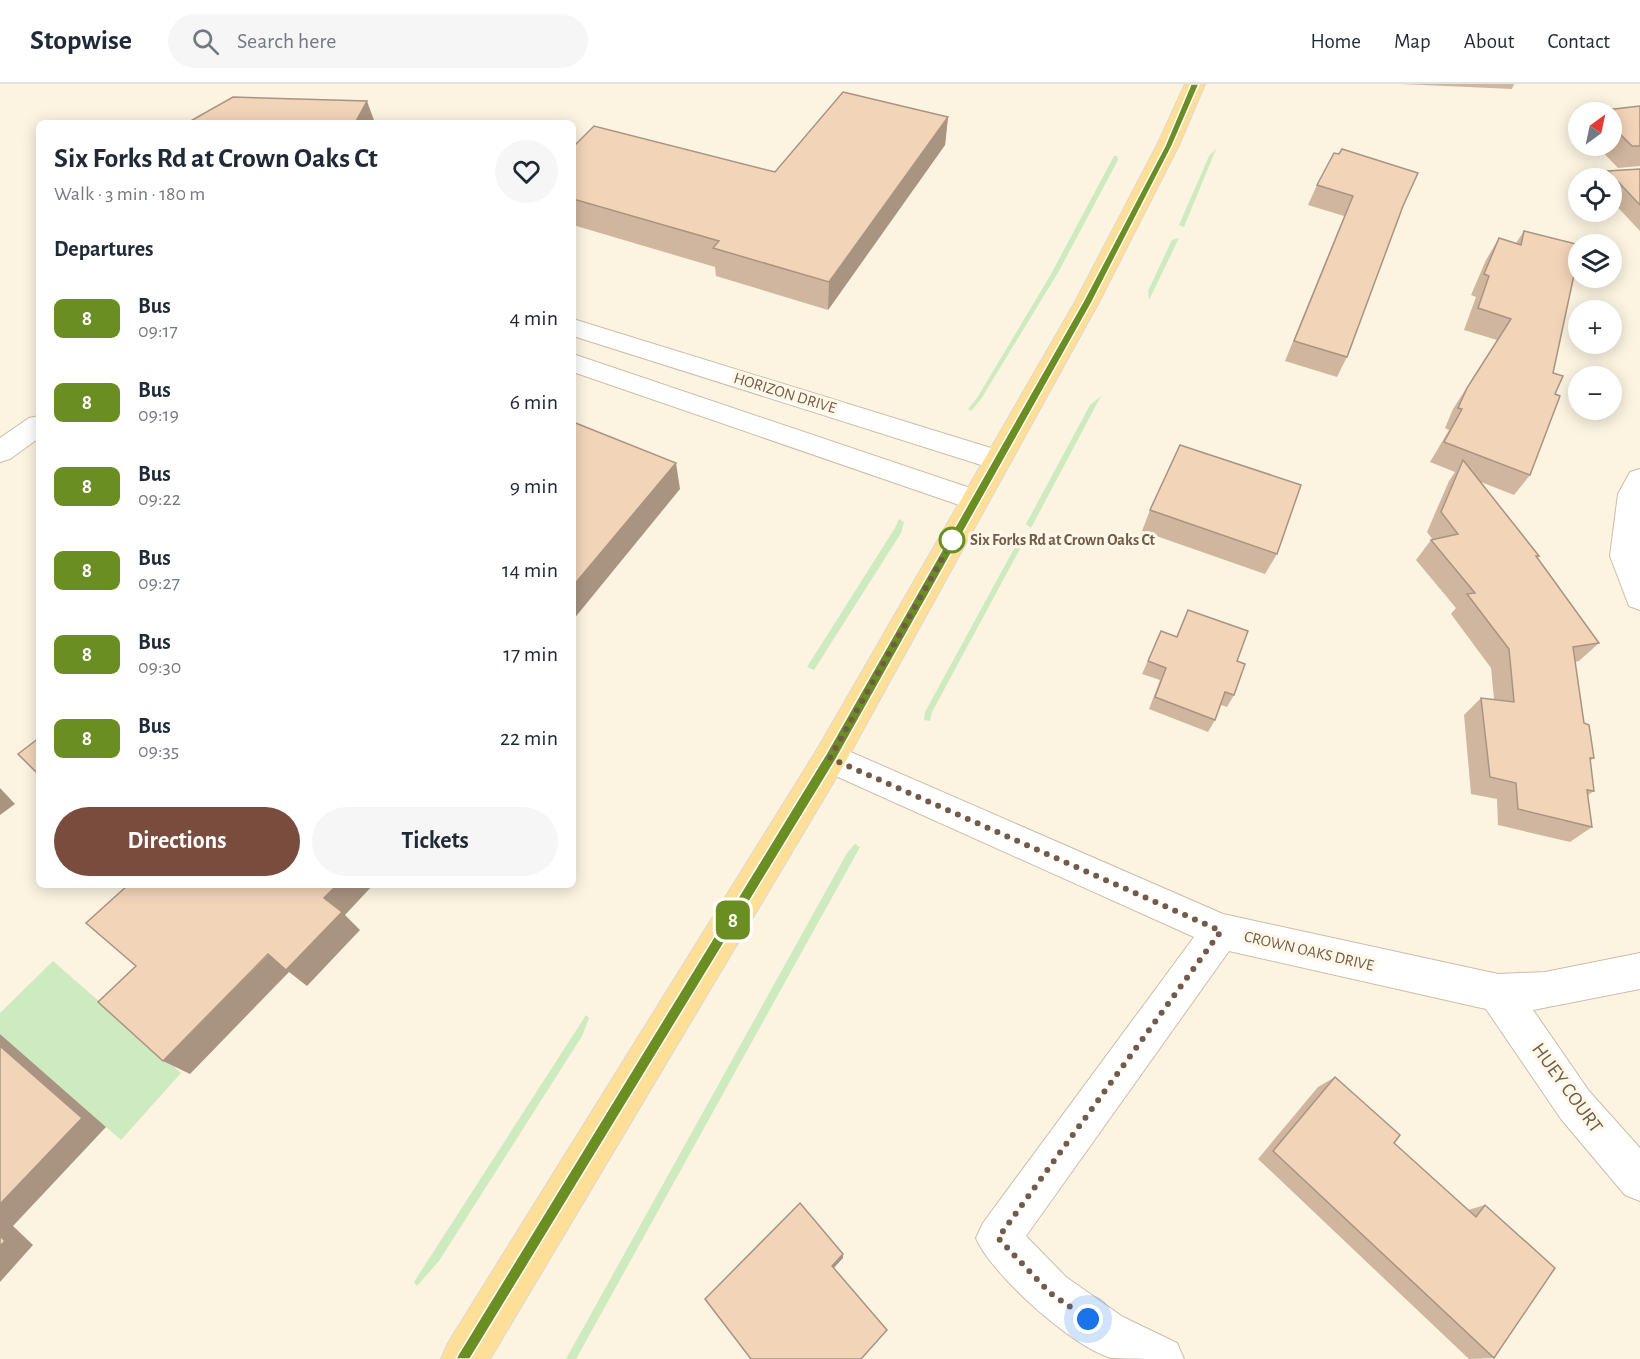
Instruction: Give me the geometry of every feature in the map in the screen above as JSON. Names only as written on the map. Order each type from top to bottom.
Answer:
[{"type":"main road","points":[[464,1359],[830,758],[1087,302],[1168,146],[1195,84]]},
{"type":"street","name":"HORIZON DRIVE","points":[[576,328],[997,460]]},
{"type":"street","points":[[576,364],[975,500]]},
{"type":"street","points":[[0,452],[36,427]]},
{"type":"street","points":[[1640,479],[1632,494],[1625,555],[1640,598]]},
{"type":"street","name":"CROWN OAKS DRIVE","points":[[830,758],[1221,931],[1498,993],[1545,991],[1640,971]]},
{"type":"street","points":[[1161,1359],[1107,1333],[1050,1293],[998,1238],[1221,931]]},
{"type":"street","name":"HUEY COURT","points":[[1498,993],[1575,1105],[1640,1180]]},
{"type":"green space","points":[[1216,149],[1184,227],[1179,225],[1209,156]]},
{"type":"green space","points":[[1114,156],[1117,156],[1118,160],[1059,271],[981,399],[971,411],[968,409],[977,398],[1050,276]]},
{"type":"green space","points":[[1179,238],[1149,300],[1148,291],[1172,240]]},
{"type":"green space","points":[[1101,396],[1031,528],[1026,524],[1090,405]]},
{"type":"green space","points":[[899,519],[904,522],[901,533],[814,670],[807,667],[895,528]]},
{"type":"green space","points":[[1016,545],[1022,545],[932,712],[930,721],[924,720],[925,712]]},
{"type":"green space","points":[[855,844],[860,847],[576,1359],[566,1359],[847,853]]},
{"type":"green space","points":[[53,961],[181,1073],[121,1140],[0,1034],[0,1013]]},
{"type":"green space","points":[[586,1015],[589,1018],[582,1036],[439,1261],[417,1286],[414,1282]]},
{"type":"building","points":[[843,92],[948,117],[829,282],[713,248],[719,241],[576,200],[576,144],[594,126],[775,172]]},
{"type":"building","points":[[233,97],[367,101],[357,120],[192,120]]},
{"type":"building","points":[[1640,106],[1640,146],[1632,146],[1622,136],[1622,108]]},
{"type":"building","points":[[1342,149],[1418,173],[1403,206],[1347,357],[1294,341],[1353,196],[1317,185],[1334,153],[1339,154]]},
{"type":"building","points":[[1640,169],[1640,205],[1622,186],[1622,170]]},
{"type":"building","points":[[1524,231],[1568,242],[1568,288],[1571,288],[1553,373],[1563,376],[1555,394],[1560,396],[1530,475],[1444,442],[1462,409],[1458,408],[1467,388],[1511,319],[1478,308],[1489,276],[1484,274],[1499,238],[1521,245]]},
{"type":"building","points":[[576,423],[676,463],[576,582]]},
{"type":"building","points":[[1180,445],[1301,485],[1277,554],[1150,510]]},
{"type":"building","points":[[1463,460],[1539,556],[1536,556],[1599,643],[1573,647],[1584,723],[1589,725],[1594,758],[1590,758],[1594,791],[1587,790],[1592,827],[1518,809],[1516,783],[1490,777],[1481,698],[1514,702],[1509,649],[1467,594],[1475,593],[1431,540],[1458,534],[1441,512]]},
{"type":"building","points":[[1188,610],[1248,631],[1237,661],[1245,664],[1234,695],[1225,692],[1215,720],[1155,697],[1166,668],[1148,661],[1161,631],[1177,637]]},
{"type":"building","points":[[36,740],[36,772],[18,754]]},
{"type":"building","points":[[125,888],[334,888],[324,898],[342,912],[286,970],[268,954],[163,1061],[98,1002],[136,966],[86,923]]},
{"type":"building","points":[[0,1046],[82,1118],[0,1204]]},
{"type":"building","points":[[1335,1077],[1400,1135],[1394,1143],[1476,1217],[1485,1205],[1555,1268],[1494,1358],[1273,1151]]},
{"type":"building","points":[[800,1203],[843,1254],[832,1266],[887,1330],[861,1359],[751,1359],[705,1299]]},
{"type":"building","points":[[0,1236],[5,1241],[0,1246]]},
{"type":"bus line","name":"8","points":[[464,1359],[830,758],[1087,302],[1168,146],[1195,84]]},
{"type":"place","name":"Six Forks Rd at Crown Oaks Ct","points":[[952,540]]},
{"type":"route","points":[[952,540],[955,536],[830,758],[1221,931],[998,1238],[1050,1293],[1088,1319]]}]
